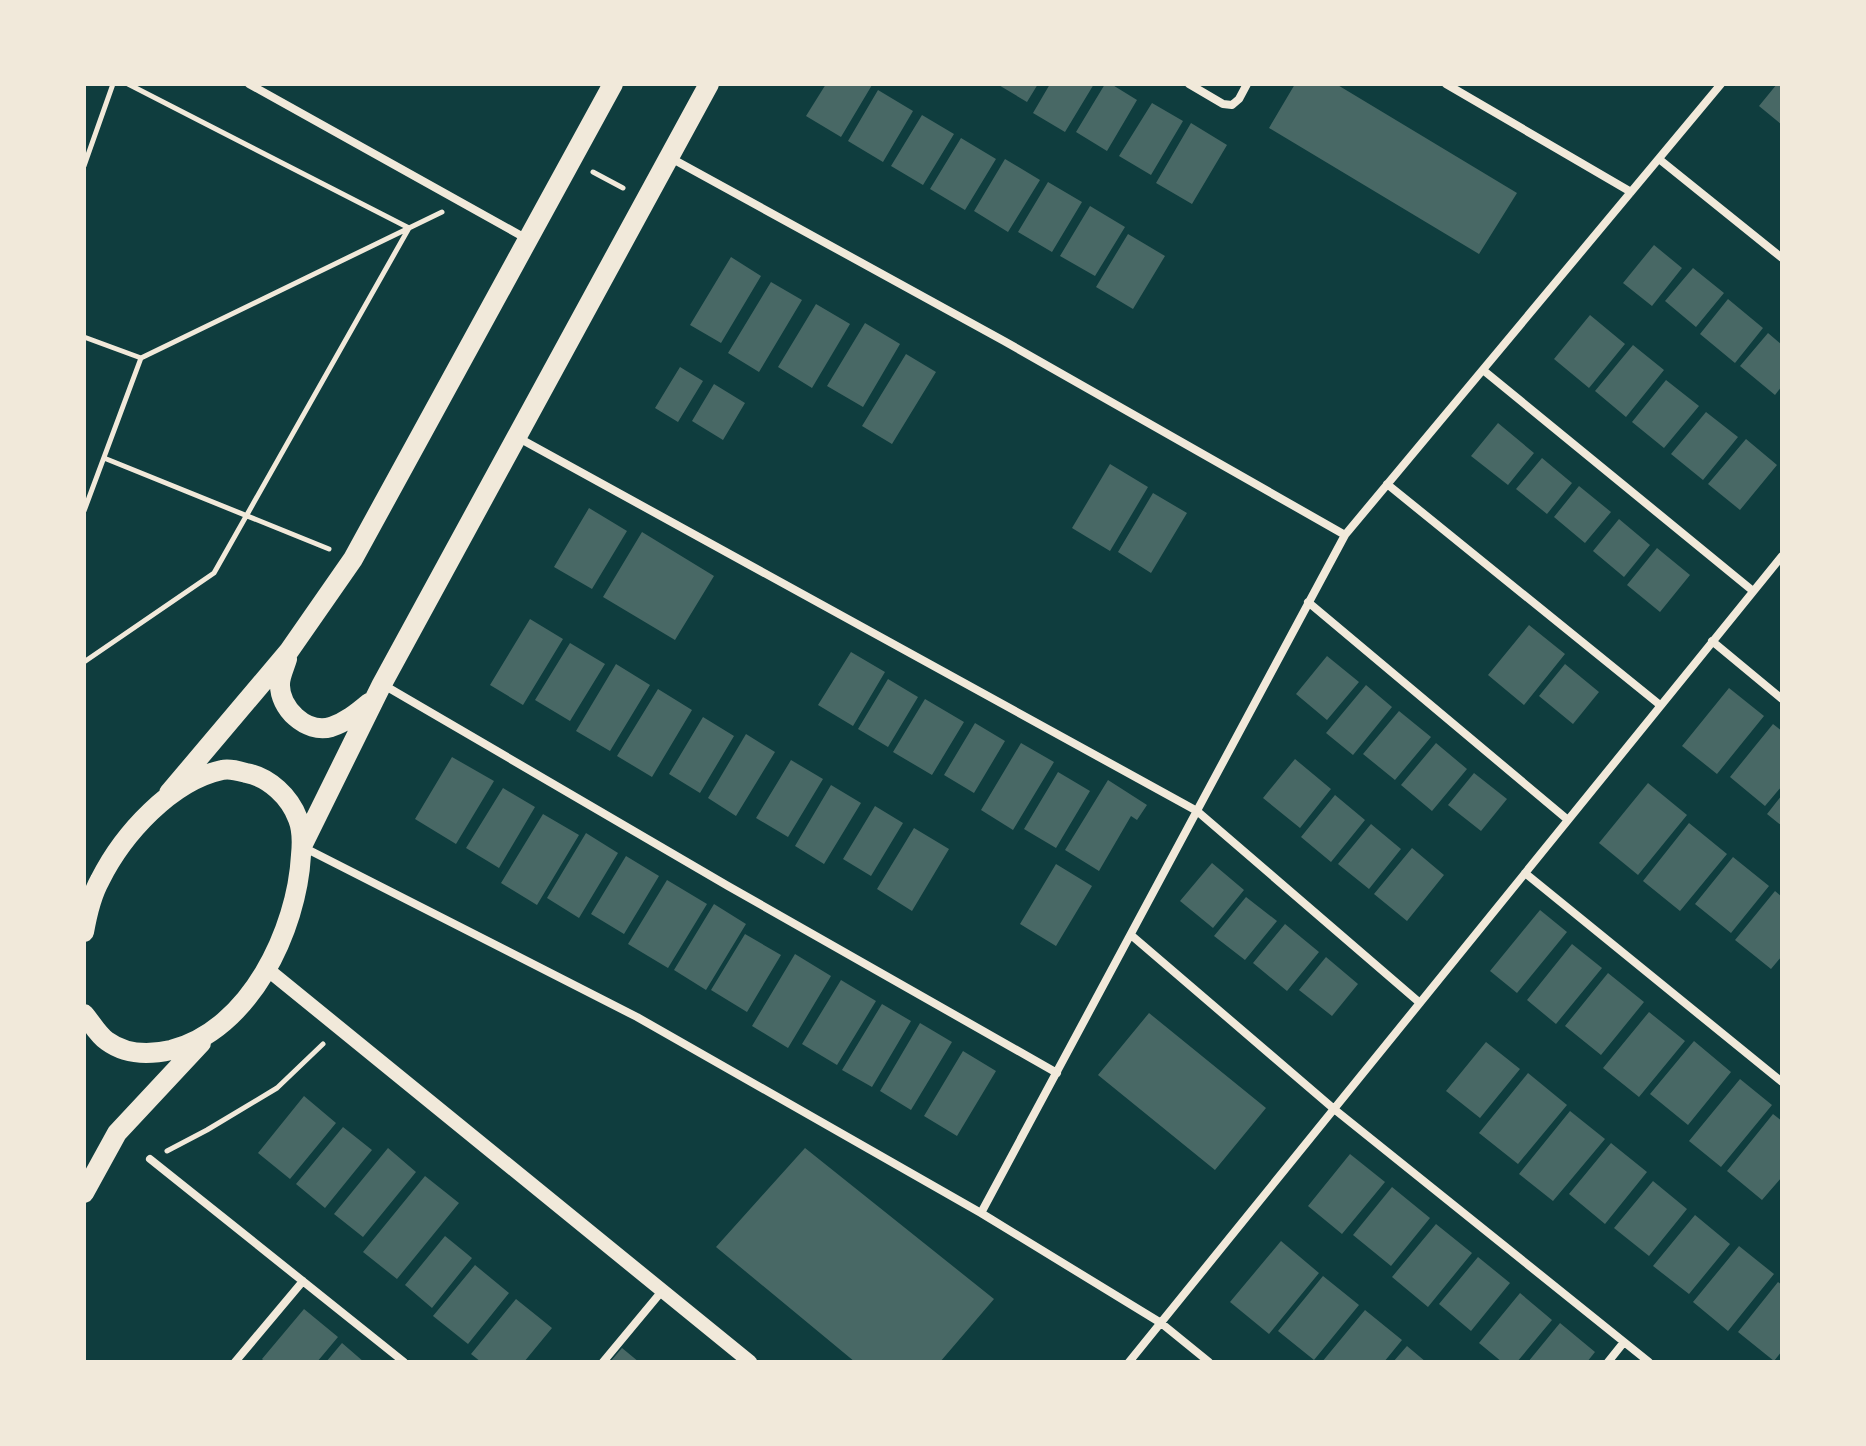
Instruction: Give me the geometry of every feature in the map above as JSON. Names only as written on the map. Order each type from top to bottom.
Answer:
[{"type":"main road","points":[[84,932],[88,912],[105,871],[117,852],[289,651],[353,559],[613,84]]},
{"type":"main road","points":[[302,846],[378,691],[709,84]]},
{"type":"main road","points":[[289,651],[280,684],[286,710],[306,725],[327,728],[353,717],[378,691]]},
{"type":"main road","points":[[84,1193],[117,1133],[214,1028],[243,1003],[267,969],[288,924],[300,874],[302,846],[299,820],[277,788],[258,775],[225,768],[169,793]]},
{"type":"main road","points":[[85,1019],[106,1041],[132,1053],[161,1052],[187,1046],[214,1028]]},
{"type":"street","points":[[249,84],[528,240]]},
{"type":"street","points":[[1189,84],[1223,104],[1232,105],[1247,84]]},
{"type":"street","points":[[1446,84],[1631,192]]},
{"type":"street","points":[[981,1213],[1345,535],[1721,84]]},
{"type":"street","points":[[669,157],[1004,341],[1345,535]]},
{"type":"street","points":[[1659,159],[1782,258]]},
{"type":"street","points":[[1483,370],[1753,591]]},
{"type":"street","points":[[516,437],[1197,811],[1420,1003]]},
{"type":"street","points":[[1387,484],[1660,705]]},
{"type":"street","points":[[1129,1362],[1782,556]]},
{"type":"street","points":[[1308,602],[1568,820]]},
{"type":"street","points":[[1712,641],[1782,699]]},
{"type":"street","points":[[378,691],[1057,1073]]},
{"type":"street","points":[[302,846],[637,1017],[981,1213],[1161,1323],[1209,1362]]},
{"type":"street","points":[[1525,873],[1782,1082]]},
{"type":"street","points":[[1131,935],[1334,1109],[1649,1362]]},
{"type":"street","points":[[267,969],[750,1362]]},
{"type":"street","points":[[150,1159],[404,1362]]},
{"type":"street","points":[[235,1362],[303,1281]]},
{"type":"street","points":[[603,1362],[662,1291]]},
{"type":"street","points":[[1608,1362],[1624,1342]]},
{"type":"path","points":[[84,166],[113,84]]},
{"type":"path","points":[[128,84],[409,228]]},
{"type":"path","points":[[572,160],[645,201]]},
{"type":"path","points":[[84,511],[141,358],[462,202]]},
{"type":"path","points":[[84,662],[214,573],[409,228]]},
{"type":"path","points":[[84,337],[141,358]]},
{"type":"path","points":[[104,458],[353,559]]},
{"type":"path","points":[[150,1159],[207,1130],[277,1088],[339,1028]]},
{"type":"building","points":[[826,84],[872,85],[841,137],[806,116]]},
{"type":"building","points":[[997,84],[1038,84],[1027,102]]},
{"type":"building","points":[[1050,84],[1094,84],[1065,132],[1033,113]]},
{"type":"building","points":[[1105,84],[1111,84],[1137,100],[1107,151],[1076,132]]},
{"type":"building","points":[[1295,84],[1336,84],[1517,193],[1479,254],[1269,128]]},
{"type":"building","points":[[1777,84],[1782,84],[1782,125],[1759,106]]},
{"type":"building","points":[[878,90],[913,111],[883,162],[848,141]]},
{"type":"building","points":[[1152,103],[1183,121],[1151,175],[1119,156]]},
{"type":"building","points":[[922,115],[954,134],[923,185],[891,166]]},
{"type":"building","points":[[1191,123],[1227,145],[1192,204],[1156,183]]},
{"type":"building","points":[[961,138],[996,159],[965,210],[930,189]]},
{"type":"building","points":[[1005,159],[1040,180],[1008,232],[974,211]]},
{"type":"building","points":[[1048,182],[1082,202],[1052,252],[1018,232]]},
{"type":"building","points":[[1090,206],[1125,227],[1095,276],[1060,256]]},
{"type":"building","points":[[1128,234],[1165,256],[1133,309],[1096,287]]},
{"type":"building","points":[[1654,245],[1682,268],[1652,306],[1623,283]]},
{"type":"building","points":[[731,257],[761,276],[721,343],[690,325]]},
{"type":"building","points":[[1693,268],[1724,293],[1696,327],[1665,301]]},
{"type":"building","points":[[771,282],[802,300],[759,372],[728,353]]},
{"type":"building","points":[[1728,299],[1763,328],[1735,363],[1700,334]]},
{"type":"building","points":[[816,304],[850,324],[812,388],[778,367]]},
{"type":"building","points":[[1590,315],[1625,344],[1589,388],[1554,359]]},
{"type":"building","points":[[865,323],[900,344],[863,407],[827,386]]},
{"type":"building","points":[[1768,333],[1782,345],[1782,386],[1775,395],[1740,366]]},
{"type":"building","points":[[1633,345],[1664,370],[1626,417],[1595,391]]},
{"type":"building","points":[[906,354],[936,372],[892,444],[862,426]]},
{"type":"building","points":[[680,367],[703,381],[678,422],[655,408]]},
{"type":"building","points":[[1666,380],[1699,406],[1664,448],[1632,422]]},
{"type":"building","points":[[714,384],[745,403],[723,440],[692,421]]},
{"type":"building","points":[[1706,412],[1738,437],[1703,480],[1671,454]]},
{"type":"building","points":[[1498,423],[1534,453],[1508,485],[1471,456]]},
{"type":"building","points":[[1746,439],[1777,465],[1740,510],[1708,484]]},
{"type":"building","points":[[1542,458],[1572,483],[1547,514],[1516,489]]},
{"type":"building","points":[[1110,464],[1148,487],[1110,551],[1072,528]]},
{"type":"building","points":[[1579,486],[1611,512],[1585,543],[1554,517]]},
{"type":"building","points":[[1153,493],[1187,513],[1151,573],[1118,552]]},
{"type":"building","points":[[589,508],[627,531],[592,589],[554,567]]},
{"type":"building","points":[[1619,519],[1650,545],[1624,577],[1593,551]]},
{"type":"building","points":[[642,532],[714,576],[675,640],[603,597]]},
{"type":"building","points":[[1657,548],[1690,575],[1660,612],[1627,585]]},
{"type":"building","points":[[530,619],[563,639],[523,705],[490,685]]},
{"type":"building","points":[[1529,625],[1565,654],[1524,705],[1488,675]]},
{"type":"building","points":[[570,643],[605,664],[570,721],[535,700]]},
{"type":"building","points":[[851,652],[885,672],[853,726],[818,705]]},
{"type":"building","points":[[1327,656],[1359,682],[1327,720],[1296,694]]},
{"type":"building","points":[[616,664],[650,685],[610,751],[576,731]]},
{"type":"building","points":[[1565,664],[1599,692],[1573,724],[1539,696]]},
{"type":"building","points":[[888,679],[918,697],[888,747],[858,729]]},
{"type":"building","points":[[1366,685],[1392,707],[1353,755],[1326,733]]},
{"type":"building","points":[[1729,688],[1764,716],[1717,774],[1682,746]]},
{"type":"building","points":[[658,689],[692,710],[652,777],[617,756]]},
{"type":"building","points":[[925,699],[964,722],[932,775],[893,752]]},
{"type":"building","points":[[1399,711],[1431,737],[1395,780],[1363,754]]},
{"type":"building","points":[[703,717],[734,736],[700,793],[669,774]]},
{"type":"building","points":[[975,723],[1005,741],[974,793],[944,775]]},
{"type":"building","points":[[1773,724],[1782,731],[1782,786],[1765,806],[1730,777]]},
{"type":"building","points":[[746,734],[775,752],[736,816],[708,798]]},
{"type":"building","points":[[1021,743],[1054,762],[1013,830],[981,810]]},
{"type":"building","points":[[1436,743],[1467,769],[1432,811],[1401,785]]},
{"type":"building","points":[[452,757],[494,781],[456,844],[415,819]]},
{"type":"building","points":[[1295,759],[1331,789],[1300,828],[1263,798]]},
{"type":"building","points":[[791,760],[823,779],[788,837],[756,818]]},
{"type":"building","points":[[1058,772],[1090,791],[1056,848],[1024,829]]},
{"type":"building","points":[[1474,773],[1507,799],[1481,831],[1448,805]]},
{"type":"building","points":[[1108,780],[1147,805],[1137,820],[1131,816],[1099,871],[1065,850]]},
{"type":"building","points":[[1648,783],[1687,815],[1638,875],[1599,843]]},
{"type":"building","points":[[831,785],[861,803],[824,864],[795,846]]},
{"type":"building","points":[[503,788],[535,807],[499,868],[466,848]]},
{"type":"building","points":[[1335,795],[1365,820],[1331,862],[1301,837]]},
{"type":"building","points":[[1782,795],[1782,826],[1767,814]]},
{"type":"building","points":[[875,806],[903,823],[871,876],[843,859]]},
{"type":"building","points":[[543,814],[579,835],[537,905],[501,883]]},
{"type":"building","points":[[1689,823],[1727,854],[1680,911],[1643,881]]},
{"type":"building","points":[[1371,824],[1401,849],[1369,889],[1338,864]]},
{"type":"building","points":[[914,828],[949,849],[912,911],[877,889]]},
{"type":"building","points":[[586,833],[618,853],[579,918],[547,898]]},
{"type":"building","points":[[1412,848],[1444,875],[1407,921],[1374,894]]},
{"type":"building","points":[[626,856],[659,876],[624,934],[591,914]]},
{"type":"building","points":[[1733,857],[1769,886],[1731,933],[1695,904]]},
{"type":"building","points":[[1212,863],[1244,890],[1213,928],[1180,901]]},
{"type":"building","points":[[1056,864],[1092,886],[1056,946],[1020,924]]},
{"type":"building","points":[[667,880],[707,904],[668,968],[628,944]]},
{"type":"building","points":[[1775,891],[1782,897],[1782,956],[1771,969],[1735,940]]},
{"type":"building","points":[[1246,897],[1277,921],[1245,960],[1214,936]]},
{"type":"building","points":[[714,904],[746,924],[706,990],[674,970]]},
{"type":"building","points":[[1540,910],[1567,932],[1517,993],[1490,971]]},
{"type":"building","points":[[1285,924],[1319,952],[1287,991],[1253,963]]},
{"type":"building","points":[[745,934],[781,955],[747,1012],[711,990]]},
{"type":"building","points":[[1572,944],[1602,968],[1556,1024],[1527,1000]]},
{"type":"building","points":[[795,954],[831,976],[788,1048],[752,1026]]},
{"type":"building","points":[[1326,957],[1358,984],[1332,1016],[1299,990]]},
{"type":"building","points":[[1608,973],[1644,1002],[1601,1055],[1565,1026]]},
{"type":"building","points":[[841,980],[876,1001],[837,1065],[802,1044]]},
{"type":"building","points":[[882,1004],[911,1021],[872,1087],[842,1070]]},
{"type":"building","points":[[1649,1012],[1685,1041],[1639,1097],[1603,1068]]},
{"type":"building","points":[[1149,1013],[1266,1108],[1215,1170],[1098,1075]]},
{"type":"building","points":[[920,1023],[952,1042],[911,1110],[880,1091]]},
{"type":"building","points":[[1694,1041],[1731,1072],[1688,1125],[1650,1094]]},
{"type":"building","points":[[1486,1042],[1520,1069],[1480,1118],[1446,1091]]},
{"type":"building","points":[[963,1051],[996,1071],[957,1136],[924,1116]]},
{"type":"building","points":[[1528,1073],[1567,1105],[1518,1164],[1479,1133]]},
{"type":"building","points":[[1740,1079],[1772,1105],[1721,1167],[1689,1141]]},
{"type":"building","points":[[304,1096],[336,1123],[290,1179],[258,1153]]},
{"type":"building","points":[[1570,1111],[1605,1139],[1553,1201],[1519,1174]]},
{"type":"building","points":[[1773,1114],[1782,1121],[1782,1177],[1762,1200],[1727,1171]]},
{"type":"building","points":[[343,1127],[372,1150],[325,1208],[296,1184]]},
{"type":"building","points":[[1611,1143],[1647,1172],[1605,1224],[1569,1194]]},
{"type":"building","points":[[388,1148],[416,1172],[363,1237],[334,1214]]},
{"type":"building","points":[[805,1148],[994,1299],[940,1362],[855,1362],[716,1247]]},
{"type":"building","points":[[1350,1154],[1385,1182],[1342,1234],[1308,1206]]},
{"type":"building","points":[[425,1176],[459,1203],[397,1279],[363,1252]]},
{"type":"building","points":[[1653,1181],[1687,1209],[1649,1256],[1614,1228]]},
{"type":"building","points":[[1392,1187],[1430,1218],[1391,1266],[1353,1235]]},
{"type":"building","points":[[1695,1215],[1730,1244],[1689,1294],[1653,1266]]},
{"type":"building","points":[[1436,1224],[1472,1253],[1428,1307],[1392,1277]]},
{"type":"building","points":[[445,1236],[472,1258],[432,1308],[405,1285]]},
{"type":"building","points":[[1281,1241],[1319,1273],[1269,1334],[1230,1302]]},
{"type":"building","points":[[1739,1246],[1774,1274],[1728,1331],[1693,1302]]},
{"type":"building","points":[[1478,1257],[1510,1283],[1471,1331],[1439,1304]]},
{"type":"building","points":[[475,1265],[509,1293],[468,1344],[433,1316]]},
{"type":"building","points":[[1323,1276],[1359,1305],[1314,1360],[1278,1331]]},
{"type":"building","points":[[1778,1282],[1782,1285],[1782,1351],[1774,1361],[1738,1332]]},
{"type":"building","points":[[1520,1293],[1552,1320],[1517,1362],[1502,1362],[1479,1343]]},
{"type":"building","points":[[516,1299],[552,1328],[524,1362],[481,1362],[471,1354]]},
{"type":"building","points":[[304,1309],[338,1337],[317,1362],[265,1362],[262,1359]]},
{"type":"building","points":[[1365,1310],[1402,1340],[1384,1362],[1322,1362]]},
{"type":"building","points":[[1560,1323],[1595,1352],[1587,1362],[1528,1362]]},
{"type":"building","points":[[342,1343],[364,1362],[326,1362]]},
{"type":"building","points":[[1407,1346],[1426,1362],[1393,1362]]},
{"type":"building","points":[[622,1348],[639,1362],[610,1362]]}]
